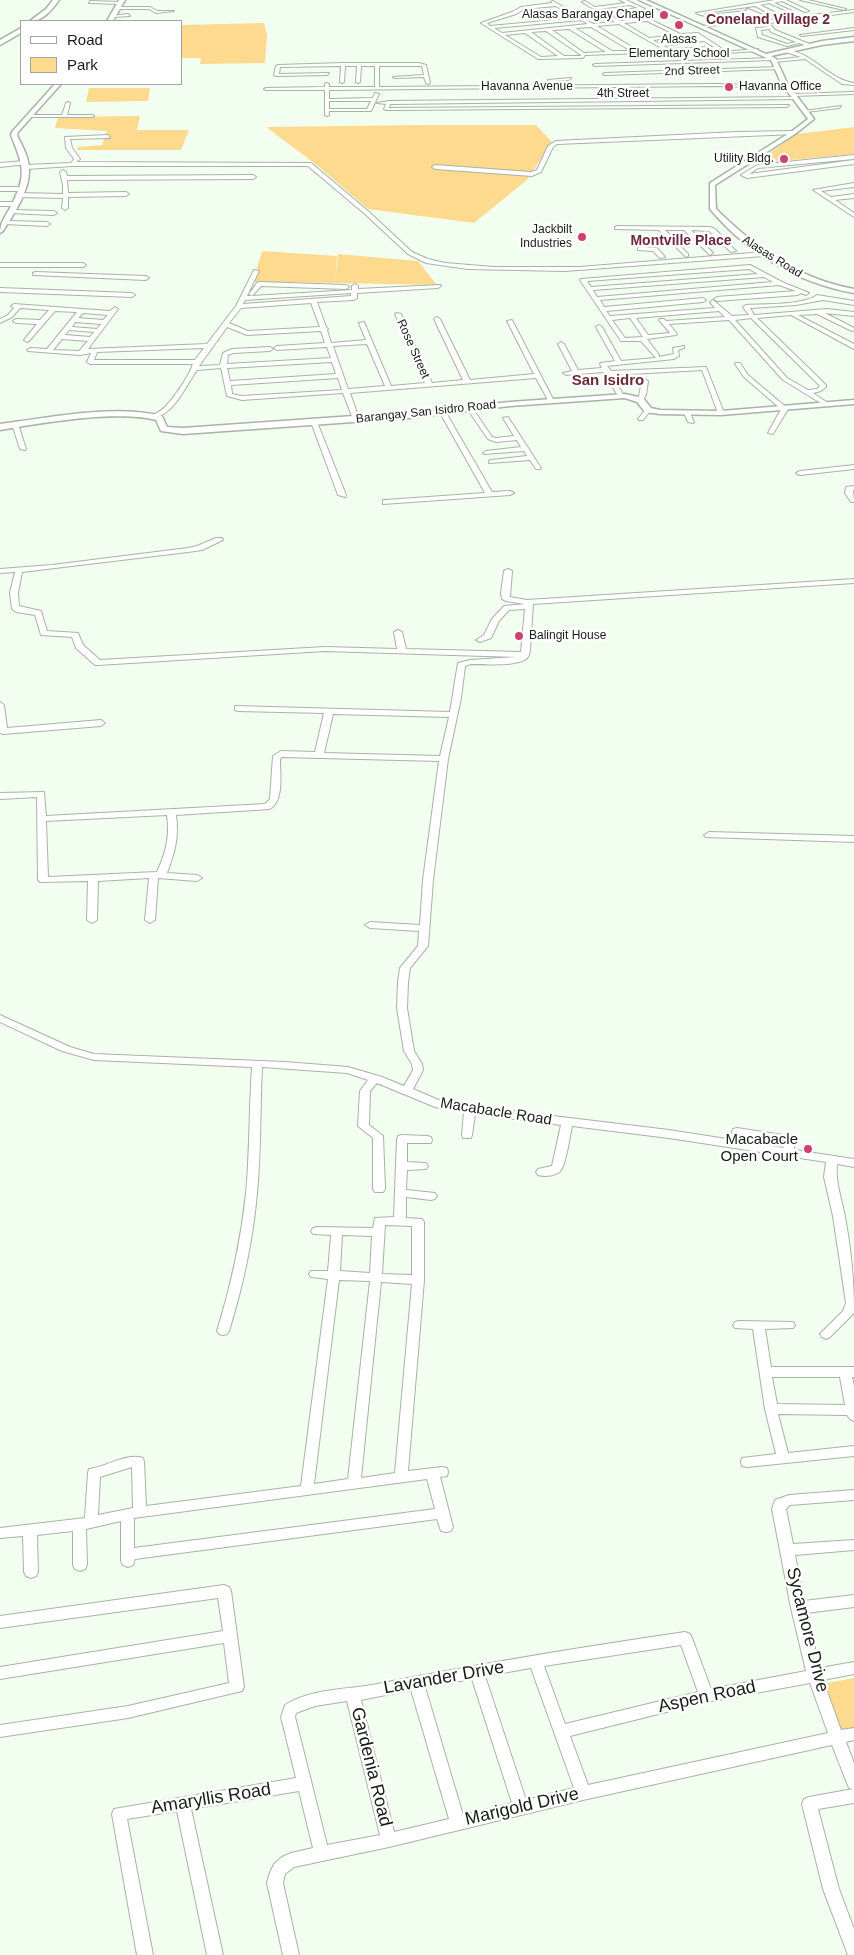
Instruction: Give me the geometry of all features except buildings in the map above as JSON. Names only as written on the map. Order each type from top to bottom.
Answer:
[{"type":"main road","points":[[35,20],[48,10],[56,0]]},
{"type":"main road","points":[[0,43],[20,31]]},
{"type":"street","points":[[550,0],[638,52]]},
{"type":"street","points":[[605,14],[643,10],[622,0]]},
{"type":"street","points":[[642,0],[756,50],[775,63],[792,93],[806,110],[839,106],[826,94]]},
{"type":"street","points":[[752,12],[708,16],[698,13],[783,0],[807,11]]},
{"type":"street","points":[[802,0],[853,10]]},
{"type":"street","points":[[802,0],[831,14]]},
{"type":"street","points":[[824,0],[853,10]]},
{"type":"street","points":[[597,1],[582,2],[670,51]]},
{"type":"street","points":[[90,2],[150,8],[156,12],[172,12]]},
{"type":"street","points":[[770,2],[792,12]]},
{"type":"street","points":[[112,18],[120,4]]},
{"type":"street","points":[[558,4],[523,8],[509,15],[483,23],[540,58],[583,57],[584,54]]},
{"type":"street","points":[[594,8],[631,4]]},
{"type":"street","points":[[755,4],[776,15]]},
{"type":"street","points":[[740,6],[761,16],[770,28],[780,35],[809,46]]},
{"type":"street","points":[[532,7],[540,12]]},
{"type":"street","points":[[761,16],[821,9]]},
{"type":"street","points":[[766,22],[853,10]]},
{"type":"street","points":[[628,12],[679,35]]},
{"type":"street","points":[[112,18],[128,15]]},
{"type":"street","points":[[509,15],[519,17]]},
{"type":"street","points":[[548,16],[555,21]]},
{"type":"street","points":[[490,28],[582,19]]},
{"type":"street","points":[[502,34],[647,20]]},
{"type":"street","points":[[701,27],[723,23]]},
{"type":"street","points":[[571,28],[611,53]]},
{"type":"street","points":[[770,28],[758,29],[760,36],[787,45],[800,43]]},
{"type":"street","points":[[802,35],[854,29]]},
{"type":"street","points":[[548,30],[584,54],[719,48],[696,34],[648,38]]},
{"type":"street","points":[[527,32],[564,58]]},
{"type":"street","points":[[766,39],[780,35]]},
{"type":"street","points":[[659,45],[706,39]]},
{"type":"street","points":[[771,75],[775,63],[788,51],[854,39]]},
{"type":"street","points":[[620,56],[756,50]]},
{"type":"street","points":[[788,51],[808,58],[844,83],[854,84]]},
{"type":"street","points":[[596,67],[775,63],[808,58]]},
{"type":"street","name":"2nd Street","points":[[605,74],[775,63]]},
{"type":"street","points":[[342,82],[343,64]]},
{"type":"street","points":[[358,82],[359,64]]},
{"type":"street","points":[[377,64],[377,88]]},
{"type":"street","points":[[327,74],[276,75],[278,66],[377,64],[395,73],[427,76]]},
{"type":"street","points":[[327,82],[377,82],[395,73],[422,64],[427,76]]},
{"type":"street","points":[[311,65],[311,74]]},
{"type":"street","points":[[327,105],[328,65]]},
{"type":"street","points":[[295,66],[295,75]]},
{"type":"street","points":[[821,68],[828,67]]},
{"type":"street","points":[[395,73],[427,76]]},
{"type":"street","points":[[610,80],[714,77]]},
{"type":"street","points":[[523,86],[522,83],[525,80],[569,79]]},
{"type":"street","points":[[0,231],[15,204],[25,178],[25,165],[14,135],[28,116],[57,85]]},
{"type":"street","name":"Havanna Avenue","points":[[266,89],[715,85],[792,93]]},
{"type":"street","points":[[327,105],[376,99],[389,102],[481,102],[708,99],[792,93],[854,93]]},
{"type":"street","name":"4th Street","points":[[440,96],[792,93]]},
{"type":"street","points":[[327,105],[369,110],[376,99]]},
{"type":"street","points":[[708,99],[712,106]]},
{"type":"street","points":[[580,100],[583,108]]},
{"type":"street","points":[[619,100],[622,107]]},
{"type":"street","points":[[389,102],[386,109],[787,106]]},
{"type":"street","points":[[481,102],[483,109]]},
{"type":"street","points":[[64,116],[68,103]]},
{"type":"street","name":"Alasas Road","points":[[806,110],[811,119],[793,134],[716,181],[711,187],[713,209],[740,237],[764,254],[808,279],[835,288],[854,291]]},
{"type":"street","points":[[28,116],[92,116]]},
{"type":"street","points":[[435,167],[532,174],[538,171],[551,146],[556,142],[737,134],[793,134]]},
{"type":"street","points":[[72,164],[78,159],[68,148],[67,138],[108,137]]},
{"type":"street","points":[[853,160],[747,176],[744,175],[757,167],[853,160]]},
{"type":"street","points":[[0,165],[309,164],[325,175],[414,256],[442,264],[554,270],[764,254]]},
{"type":"street","points":[[63,166],[66,194],[65,208]]},
{"type":"street","points":[[64,178],[253,177]]},
{"type":"street","points":[[66,194],[86,188],[86,178]]},
{"type":"street","points":[[852,213],[816,190],[854,185]]},
{"type":"street","points":[[0,189],[19,192],[66,194],[126,194]]},
{"type":"street","points":[[830,199],[854,196]]},
{"type":"street","points":[[0,204],[15,204]]},
{"type":"street","points":[[11,212],[54,213]]},
{"type":"street","points":[[6,223],[47,224]]},
{"type":"street","points":[[617,228],[713,230],[733,251]]},
{"type":"street","points":[[660,228],[686,255]]},
{"type":"street","points":[[686,229],[710,253]]},
{"type":"street","points":[[617,260],[756,248]]},
{"type":"street","points":[[640,249],[655,249],[662,257]]},
{"type":"street","points":[[826,404],[785,379],[730,319],[674,264],[737,259],[780,283],[806,293],[854,303]]},
{"type":"street","points":[[0,265],[83,265]]},
{"type":"street","points":[[657,314],[674,334],[623,340],[583,280],[750,267]]},
{"type":"street","points":[[0,427],[14,424],[164,414],[209,346],[250,293],[256,271]]},
{"type":"street","points":[[35,274],[73,284],[96,294],[130,288],[146,278]]},
{"type":"street","points":[[589,289],[765,275]]},
{"type":"street","points":[[96,294],[107,277]]},
{"type":"street","points":[[0,290],[73,284],[107,277],[130,288]]},
{"type":"street","points":[[595,299],[780,283]]},
{"type":"street","points":[[250,293],[264,295],[319,289],[386,288],[410,285],[413,288],[438,286]]},
{"type":"street","points":[[250,293],[354,289]]},
{"type":"street","points":[[239,306],[354,298],[354,289]]},
{"type":"street","points":[[250,293],[297,291]]},
{"type":"street","points":[[604,309],[806,293]]},
{"type":"street","points":[[806,393],[819,390],[824,386],[753,317],[746,307],[796,304],[823,298]]},
{"type":"street","points":[[313,301],[356,419]]},
{"type":"street","points":[[0,321],[10,316],[16,306],[20,316]]},
{"type":"street","points":[[609,318],[720,309]]},
{"type":"street","points":[[664,323],[794,315],[827,311],[854,314]]},
{"type":"street","points":[[818,312],[853,329]]},
{"type":"street","name":"Rose Street","points":[[398,314],[429,384]]},
{"type":"street","points":[[794,315],[854,347]]},
{"type":"street","points":[[20,316],[47,316],[65,331],[80,353],[98,331]]},
{"type":"street","points":[[20,316],[47,316]]},
{"type":"street","points":[[27,340],[47,316]]},
{"type":"street","points":[[632,316],[657,356]]},
{"type":"street","points":[[438,319],[467,380]]},
{"type":"street","points":[[510,321],[551,401]]},
{"type":"street","points":[[362,323],[389,389]]},
{"type":"street","points":[[225,324],[247,333],[325,330]]},
{"type":"street","points":[[599,328],[618,361]]},
{"type":"street","points":[[830,334],[853,329]]},
{"type":"street","points":[[65,331],[98,331]]},
{"type":"street","points":[[65,331],[98,331]]},
{"type":"street","points":[[65,331],[98,331]]},
{"type":"street","points":[[30,350],[65,331],[98,331]]},
{"type":"street","points":[[98,331],[90,362],[222,367],[335,360]]},
{"type":"street","points":[[845,342],[854,340]]},
{"type":"street","points":[[370,342],[232,351],[225,354],[222,367],[228,382],[229,395],[242,398],[389,389],[467,380],[538,376]]},
{"type":"street","points":[[561,344],[576,372]]},
{"type":"street","points":[[94,352],[209,346]]},
{"type":"street","points":[[621,396],[603,364],[618,361],[672,358],[677,355],[675,349],[682,347]]},
{"type":"street","points":[[738,364],[746,376],[785,409]]},
{"type":"street","points":[[566,373],[704,368],[721,413]]},
{"type":"street","points":[[228,382],[340,376]]},
{"type":"street","points":[[645,381],[643,395],[640,400],[648,410],[721,413],[854,402]]},
{"type":"street","name":"Barangay San Isidro Road","points":[[156,416],[161,421],[164,429],[172,431],[356,419],[621,396],[634,397],[640,400]]},
{"type":"street","points":[[469,408],[493,440],[518,438]]},
{"type":"street","points":[[771,433],[785,409]]},
{"type":"street","points":[[641,419],[648,410]]},
{"type":"street","points":[[442,411],[489,494]]},
{"type":"street","points":[[687,413],[691,422]]},
{"type":"street","points":[[506,418],[538,468]]},
{"type":"street","points":[[314,422],[342,494]]},
{"type":"street","points":[[14,424],[23,449]]},
{"type":"street","points":[[486,453],[526,449]]},
{"type":"street","points":[[491,462],[531,458]]},
{"type":"street","points":[[800,473],[854,467]]},
{"type":"street","points":[[854,488],[849,489],[849,492],[854,500]]},
{"type":"street","points":[[386,502],[489,494],[504,495],[510,493]]},
{"type":"street","points":[[0,571],[52,567],[188,550],[219,540]]},
{"type":"street","points":[[19,570],[14,594],[14,607],[19,610],[38,613],[41,629],[44,633],[76,636],[79,646],[98,662],[312,649],[525,654]]},
{"type":"street","points":[[508,571],[506,599],[529,604]]},
{"type":"street","points":[[480,640],[488,636],[490,626],[504,610],[529,604],[854,581]]},
{"type":"street","points":[[407,1090],[418,1070],[417,1064],[409,1051],[402,1008],[402,982],[405,968],[424,946],[428,880],[444,759],[457,698],[458,674],[462,664],[521,659],[525,654],[529,604]]},
{"type":"street","points":[[398,632],[402,651]]},
{"type":"street","points":[[0,705],[3,731],[101,723]]},
{"type":"street","points":[[238,708],[453,715]]},
{"type":"street","points":[[320,755],[329,712]]},
{"type":"street","points":[[42,819],[267,808],[274,799],[277,756],[286,753],[444,759]]},
{"type":"street","points":[[0,796],[41,794],[43,880],[157,875],[197,878]]},
{"type":"street","points":[[150,920],[157,875],[174,845],[175,835],[171,813]]},
{"type":"street","points":[[709,835],[854,839]]},
{"type":"street","points":[[92,920],[93,878]]},
{"type":"street","points":[[370,925],[425,928]]},
{"type":"street","name":"Macabacle Road","points":[[0,1018],[30,1034],[81,1055],[136,1060],[331,1068],[364,1074],[439,1104],[470,1110],[669,1134],[854,1163]]},
{"type":"street","points":[[223,1331],[232,1302],[247,1231],[253,1170],[257,1064]]},
{"type":"street","points":[[375,1078],[365,1091],[363,1126],[378,1136],[379,1189]]},
{"type":"street","points":[[467,1135],[470,1110]]},
{"type":"street","points":[[542,1172],[553,1171],[557,1168],[567,1123]]},
{"type":"street","points":[[737,1132],[778,1138],[787,1143],[791,1153]]},
{"type":"street","points":[[400,1222],[402,1139],[427,1140]]},
{"type":"street","points":[[826,1334],[848,1313],[852,1303],[839,1216],[830,1177],[832,1159]]},
{"type":"street","points":[[402,1166],[422,1166]]},
{"type":"street","points":[[401,1193],[431,1196]]},
{"type":"street","points":[[354,1484],[376,1278],[379,1221],[418,1222],[418,1280],[400,1478]]},
{"type":"street","points":[[317,1231],[378,1232]]},
{"type":"street","points":[[307,1490],[334,1275],[337,1231]]},
{"type":"street","points":[[315,1274],[418,1280]]},
{"type":"street","points":[[739,1325],[789,1325]]},
{"type":"street","points":[[758,1325],[771,1409],[783,1458]]},
{"type":"street","points":[[765,1372],[850,1372],[853,1413],[771,1409]]},
{"type":"street","points":[[747,1462],[854,1451]]},
{"type":"street","points":[[80,1566],[94,1473],[110,1470],[115,1465],[126,1462],[138,1462],[128,1557],[442,1513]]},
{"type":"street","points":[[0,1533],[85,1523],[133,1514],[437,1473],[442,1513],[446,1527]]},
{"type":"street","name":"Sycamore Drive","points":[[854,1495],[789,1500],[780,1504],[779,1509],[798,1608],[814,1675],[854,1782]]},
{"type":"street","points":[[30,1530],[31,1572]]},
{"type":"street","points":[[788,1550],[854,1545]]},
{"type":"street","points":[[0,1622],[224,1591],[237,1687],[128,1712],[0,1731]]},
{"type":"street","points":[[798,1608],[854,1601]]},
{"type":"street","points":[[0,1673],[230,1636]]},
{"type":"street","name":"Lavander Drive","points":[[322,1854],[288,1717],[290,1709],[299,1702],[353,1695],[416,1682],[612,1648],[685,1638],[707,1696]]},
{"type":"street","points":[[536,1662],[583,1793]]},
{"type":"street","name":"Aspen Road","points":[[562,1731],[707,1696],[854,1668]]},
{"type":"street","points":[[477,1672],[521,1808]]},
{"type":"street","points":[[416,1682],[458,1822]]},
{"type":"street","name":"Gardenia Road","points":[[353,1695],[389,1840]]},
{"type":"street","name":"Marigold Drive","points":[[291,1955],[274,1883],[276,1873],[282,1865],[291,1860],[389,1840],[583,1793],[854,1734]]},
{"type":"street","name":"Amaryllis Road","points":[[145,1955],[119,1814],[304,1783]]},
{"type":"street","points":[[854,1796],[809,1804],[832,1889],[854,1950]]},
{"type":"street","points":[[183,1804],[215,1955]]},
{"type":"green space","points":[[753,14],[760,17],[758,18],[762,26],[746,26],[745,22],[727,21],[719,18]]},
{"type":"green space","points":[[264,23],[267,35],[265,63],[200,64],[201,58],[182,58],[182,25]]},
{"type":"green space","points":[[89,88],[150,88],[148,101],[86,102]]},
{"type":"green space","points":[[140,116],[137,130],[189,130],[181,150],[77,150],[78,147],[102,145],[107,131],[55,128],[58,117]]},
{"type":"green space","points":[[536,125],[552,142],[527,180],[474,223],[368,209],[318,166],[266,127]]},
{"type":"green space","points":[[854,127],[854,154],[769,162],[765,156],[797,134]]},
{"type":"green space","points":[[262,251],[337,256],[335,283],[253,282]]},
{"type":"green space","points":[[338,254],[418,261],[437,285],[335,283]]},
{"type":"green space","points":[[854,1678],[854,1729],[840,1731],[822,1684]]},
{"type":"place","name":"Alasas Barangay Chapel","points":[[664,15]]},
{"type":"place","name":"Alasas Elementary School","points":[[679,25]]},
{"type":"place","name":"Havanna Office","points":[[729,87]]},
{"type":"place","name":"Utility Bldg.","points":[[784,159]]},
{"type":"place","name":"Jackbilt Industries","points":[[582,237]]},
{"type":"place","name":"Balingit House","points":[[519,636]]},
{"type":"place","name":"Macabacle Open Court","points":[[808,1149]]},
{"type":"district","name":"Coneland Village 2","points":[[768,20]]},
{"type":"district","name":"Montville Place","points":[[681,241]]},
{"type":"district","name":"San Isidro","points":[[608,381]]}]
